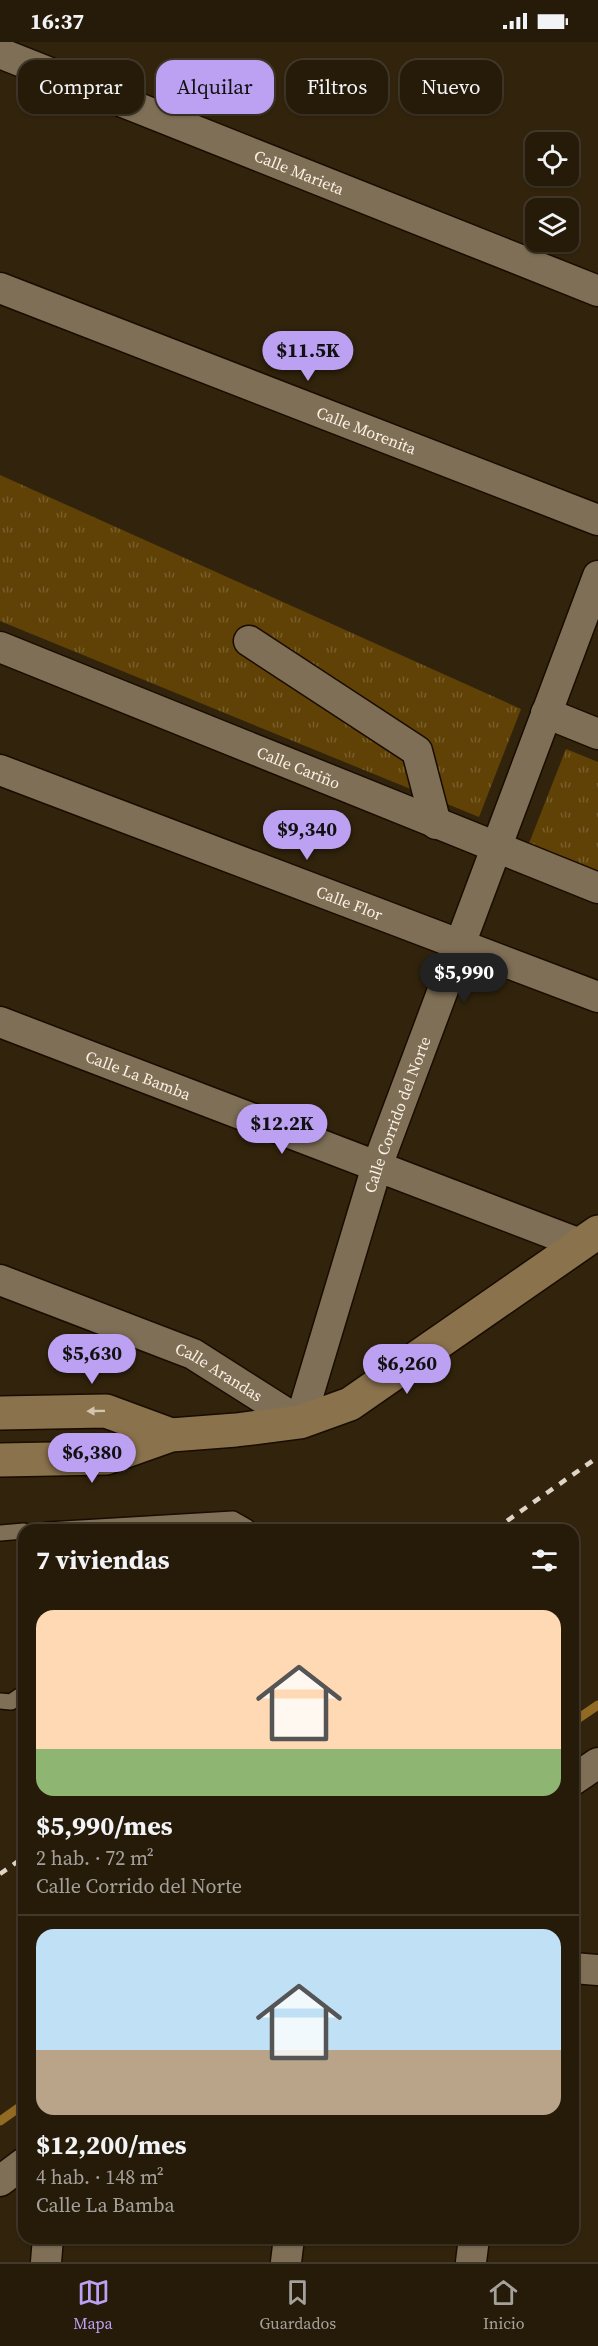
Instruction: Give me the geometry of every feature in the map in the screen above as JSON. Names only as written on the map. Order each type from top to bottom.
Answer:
[{"type":"street","name":"Calle Marieta","points":[[0,53],[598,291]]},
{"type":"street","name":"Calle Morenita","points":[[0,288],[598,520]]},
{"type":"street","name":"Calle Corrido del Norte","points":[[300,1422],[377,1166],[598,576]]},
{"type":"street","points":[[249,641],[417,751],[436,824]]},
{"type":"street","name":"Calle Cariño","points":[[0,647],[598,888]]},
{"type":"street","points":[[546,713],[598,734]]},
{"type":"street","name":"Calle Flor","points":[[0,770],[598,998]]},
{"type":"street","name":"Calle La Bamba","points":[[0,1022],[377,1166],[589,1238]]},
{"type":"street","points":[[0,1460],[106,1458],[171,1434],[236,1430],[300,1422],[350,1404],[589,1238]]},
{"type":"street","name":"Calle Arandas","points":[[0,1280],[193,1354],[300,1422]]},
{"type":"street","points":[[0,1413],[106,1411],[171,1434]]},
{"type":"street","points":[[579,1776],[598,1763]]},
{"type":"street","points":[[579,1968],[598,1970]]},
{"type":"street","points":[[0,2181],[18,2168]]},
{"type":"street","points":[[46,2262],[48,2244]]},
{"type":"street","points":[[286,2262],[288,2244]]},
{"type":"street","points":[[471,2262],[473,2244]]},
{"type":"lane","points":[[148,1524],[233,1519],[241,1524]]},
{"type":"lane","points":[[0,1533],[18,1532]]},
{"type":"lane","points":[[0,1701],[11,1702],[18,1697]]},
{"type":"green space","points":[[0,475],[521,709],[479,817],[0,621]]},
{"type":"green space","points":[[566,749],[598,762],[598,871],[528,846]]},
{"type":"waterway","points":[[579,1718],[598,1705]]},
{"type":"waterway","points":[[0,2121],[18,2108]]},
{"type":"railway","points":[[503,1524],[598,1457]]},
{"type":"railway","points":[[0,1874],[18,1861]]}]
